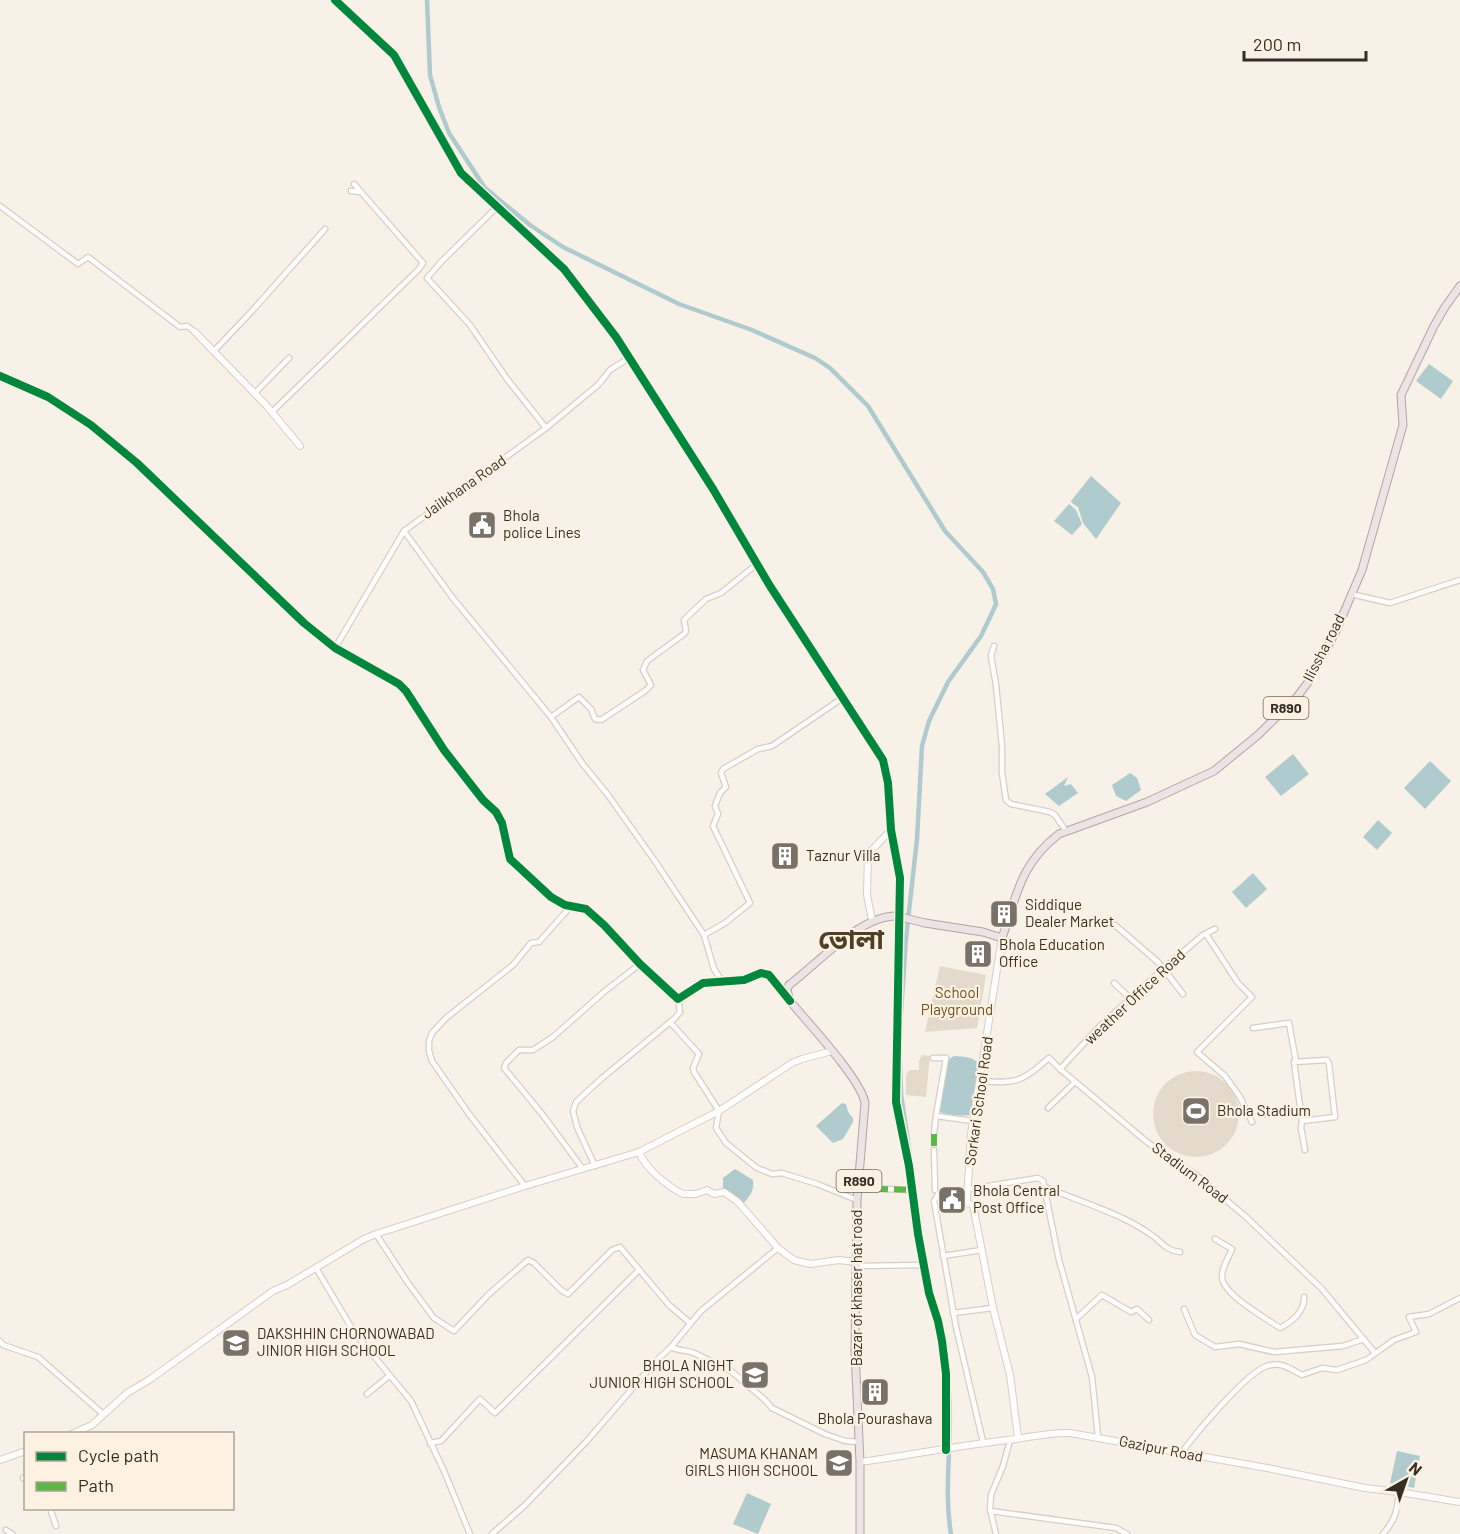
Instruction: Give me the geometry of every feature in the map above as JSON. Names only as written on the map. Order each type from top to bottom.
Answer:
[{"type":"main road","name":"Ilissha road","points":[[1002,938],[1012,901],[1027,869],[1049,841],[1066,831],[1158,798],[1214,771],[1297,697],[1309,681],[1336,631],[1362,570],[1403,425],[1401,395],[1434,326],[1460,286]]},
{"type":"main road","points":[[790,1001],[787,992],[789,985],[857,928],[872,920],[897,916],[983,932],[1002,938]]},
{"type":"main road","name":"Bazar of khaser hat road","points":[[790,1001],[832,1051],[864,1097],[865,1123],[857,1200],[855,1351],[860,1462],[860,1534]]},
{"type":"street","points":[[335,0],[394,55],[460,173],[564,269],[629,358],[713,489],[757,564],[883,760],[888,783],[891,830],[900,878],[896,1102],[929,1293],[938,1321],[946,1374],[946,1449]]},
{"type":"street","points":[[272,412],[423,263],[354,184]]},
{"type":"street","points":[[351,191],[361,192]]},
{"type":"street","points":[[0,207],[78,264],[88,257],[180,327],[187,326],[195,332],[255,393],[300,446]]},
{"type":"street","points":[[497,207],[441,261],[427,278],[470,325],[507,379],[546,428]]},
{"type":"street","points":[[214,351],[325,229]]},
{"type":"street","points":[[255,393],[289,358]]},
{"type":"street","name":"Jailkhana Road","points":[[335,648],[404,531],[546,428],[598,385],[610,370],[629,358]]},
{"type":"street","points":[[0,376],[48,397],[120,448],[304,623],[335,648],[391,679],[406,691],[444,750],[483,800],[496,812],[502,823],[510,859],[551,897],[571,906],[586,909],[678,999],[680,1012],[576,1102],[573,1111],[594,1166]]},
{"type":"street","points":[[404,531],[434,575],[551,717],[657,864],[704,935],[714,969],[722,981]]},
{"type":"street","points":[[551,717],[579,697],[596,718],[601,720],[645,691],[651,685],[643,670],[647,661],[684,634],[686,631],[684,620],[706,599],[721,593],[757,564]]},
{"type":"street","points":[[1351,594],[1390,603],[1460,580]]},
{"type":"street","points":[[994,646],[991,656],[996,685],[1006,800],[1011,804],[1055,814],[1066,831]]},
{"type":"street","points":[[704,935],[725,923],[750,903],[713,826],[718,814],[715,806],[720,793],[726,787],[721,773],[723,769],[758,749],[772,746],[844,697]]},
{"type":"street","points":[[872,920],[867,895],[868,854],[891,830]]},
{"type":"street","points":[[525,1186],[469,1114],[432,1061],[429,1041],[432,1033],[446,1018],[513,965],[531,943],[539,942],[571,906]]},
{"type":"street","points":[[1115,925],[1163,969],[1183,994]]},
{"type":"street","name":"weather Office Road","points":[[1060,1070],[1101,1025],[1130,998],[1215,928]]},
{"type":"street","points":[[1206,934],[1238,983],[1252,997],[1197,1052],[1225,1076],[1240,1097],[1252,1122]]},
{"type":"street","name":"Sorkari School Road","points":[[1002,938],[973,1121],[967,1203],[973,1205],[993,1308],[1010,1374],[1018,1437]]},
{"type":"street","points":[[583,1169],[504,1068],[519,1050],[533,1050],[553,1037],[640,964]]},
{"type":"street","points":[[678,999],[703,983],[744,980],[756,974],[765,974],[774,980],[790,1001]]},
{"type":"street","points":[[1114,983],[1130,998]]},
{"type":"street","points":[[670,1022],[699,1054],[693,1068],[694,1072],[719,1111],[716,1128],[726,1143],[757,1168],[772,1174],[782,1173],[817,1184],[857,1200]]},
{"type":"street","points":[[1252,1028],[1290,1023],[1305,1150]]},
{"type":"street","points":[[76,1432],[92,1425],[127,1393],[149,1380],[273,1292],[363,1239],[525,1186],[639,1152],[719,1111],[792,1063],[832,1051]]},
{"type":"street","points":[[933,1058],[946,1058],[934,1134]]},
{"type":"street","name":"Stadium Road","points":[[981,1081],[1008,1083],[1020,1080],[1049,1058],[1060,1070],[1147,1142],[1196,1175],[1245,1216],[1322,1289],[1375,1353]]},
{"type":"street","points":[[1296,1062],[1327,1060],[1335,1108],[1335,1117],[1302,1121]]},
{"type":"street","points":[[1048,1108],[1075,1082]]},
{"type":"street","points":[[936,1116],[973,1121]]},
{"type":"street","points":[[934,1150],[935,1190]]},
{"type":"street","points":[[639,1152],[656,1173],[683,1194],[707,1190],[714,1194],[724,1192],[738,1202],[778,1248],[788,1257],[802,1263],[839,1260],[856,1264],[924,1265]]},
{"type":"street","points":[[983,1442],[953,1312],[935,1196],[1038,1178],[1043,1181],[1045,1187],[1059,1260],[1092,1377],[1098,1437]]},
{"type":"street","points":[[1045,1187],[1127,1221],[1154,1236],[1169,1251],[1180,1252]]},
{"type":"street","points":[[858,1188],[911,1190]]},
{"type":"street","points":[[376,1234],[434,1318],[454,1331],[489,1294],[528,1260],[568,1294],[616,1247],[620,1247],[669,1305],[690,1323]]},
{"type":"street","points":[[1215,1239],[1232,1249],[1222,1274],[1227,1290],[1280,1328],[1299,1312],[1305,1303],[1304,1296]]},
{"type":"street","points":[[492,1534],[524,1506],[586,1442],[706,1306],[778,1248]]},
{"type":"street","points":[[943,1256],[982,1250]]},
{"type":"street","points":[[316,1268],[354,1332],[411,1401],[421,1419],[470,1534]]},
{"type":"street","points":[[430,1443],[441,1441],[480,1400],[495,1413],[639,1269]]},
{"type":"street","points":[[1076,1319],[1102,1295],[1131,1312],[1137,1309],[1149,1320]]},
{"type":"street","points":[[1181,1454],[1244,1380],[1267,1366],[1286,1365],[1302,1375],[1322,1368],[1337,1370],[1366,1360],[1394,1340],[1416,1332],[1409,1317],[1429,1314],[1460,1298]]},
{"type":"street","points":[[953,1312],[993,1308]]},
{"type":"street","points":[[1184,1309],[1196,1335],[1215,1347],[1239,1344],[1274,1352],[1342,1346],[1364,1339]]},
{"type":"street","points":[[0,1341],[3,1345],[38,1357],[103,1414]]},
{"type":"street","points":[[671,1347],[694,1353],[732,1371],[772,1408],[825,1434],[845,1441],[859,1442]]},
{"type":"street","points":[[367,1394],[389,1376]]},
{"type":"street","name":"Gazipur Road","points":[[860,1462],[1054,1432],[1098,1437],[1365,1488],[1460,1502]]},
{"type":"street","points":[[996,1534],[991,1511],[992,1489],[1003,1466],[1010,1440]]},
{"type":"street","points":[[0,1460],[24,1452]]},
{"type":"street","points":[[1383,1534],[1393,1522],[1399,1492]]},
{"type":"street","points":[[50,1510],[56,1526]]},
{"type":"street","points":[[991,1511],[1046,1517],[1127,1534]]},
{"type":"street","points":[[6,1530],[12,1534]]},
{"type":"green space","name":"School Playground","points":[[940,966],[986,975],[977,1028],[925,1032]]},
{"type":"green space","points":[[922,1055],[930,1056],[926,1097],[906,1095],[906,1075],[909,1070],[919,1070]]},
{"type":"green space","name":"Bhola Stadium","points":[[1196,1071],[1220,1078],[1232,1090],[1239,1114],[1232,1138],[1220,1150],[1196,1157],[1172,1150],[1160,1138],[1153,1114],[1160,1090],[1172,1078]]},
{"type":"water","points":[[1429,364],[1453,381],[1441,399],[1416,381]]},
{"type":"water","points":[[1091,476],[1121,503],[1096,539],[1083,523],[1078,507],[1071,501]]},
{"type":"water","points":[[1069,504],[1076,510],[1082,524],[1072,535],[1054,521]]},
{"type":"water","points":[[1293,754],[1309,774],[1281,796],[1265,777]]},
{"type":"water","points":[[1430,761],[1451,781],[1425,809],[1404,788]]},
{"type":"water","points":[[1130,773],[1137,778],[1141,790],[1126,801],[1116,796],[1112,785]]},
{"type":"water","points":[[1068,777],[1064,786],[1071,784],[1078,793],[1059,806],[1045,794]]},
{"type":"water","points":[[1378,820],[1392,833],[1377,850],[1363,837]]},
{"type":"water","points":[[1253,873],[1267,889],[1246,908],[1232,892]]},
{"type":"water","points":[[954,1056],[973,1059],[981,1068],[973,1114],[956,1115],[939,1112],[947,1065],[949,1059]]},
{"type":"water","points":[[842,1103],[846,1104],[853,1122],[843,1139],[833,1143],[816,1126]]},
{"type":"water","points":[[735,1169],[753,1180],[752,1190],[743,1204],[723,1189],[723,1178]]},
{"type":"water","points":[[1397,1451],[1420,1456],[1414,1488],[1390,1483]]},
{"type":"water","points":[[747,1493],[771,1504],[758,1534],[733,1524]]},
{"type":"waterway","points":[[427,0],[430,75],[439,107],[449,133],[485,188],[530,225],[563,247],[679,304],[752,330],[815,358],[830,368],[868,406],[945,531],[983,572],[993,589],[996,604],[992,613],[981,636],[948,682],[929,721],[922,746],[917,839],[906,938],[900,1028]]},
{"type":"waterway","points":[[900,1063],[901,1094],[911,1162]]},
{"type":"waterway","points":[[949,1392],[948,1499],[951,1534]]},
{"type":"marked path","points":[[934,1134],[934,1150]]},
{"type":"marked path","points":[[858,1188],[911,1190]]},
{"type":"cycle path","points":[[335,0],[394,55],[461,173],[564,269],[616,337],[713,489],[770,586],[883,760],[888,783],[891,830],[900,878],[896,1102],[909,1166],[929,1293],[942,1341],[946,1374],[946,1450]]},
{"type":"cycle path","points":[[0,376],[48,397],[91,425],[137,463],[304,623],[335,648],[399,684],[406,691],[444,750],[483,800],[496,812],[502,823],[510,859],[551,897],[565,905],[586,909],[678,999],[703,983],[744,980],[761,973],[769,975],[790,1001]]},
{"type":"place","name":"Bhola police Lines","points":[[482,525]]},
{"type":"place","name":"Taznur Villa","points":[[785,856]]},
{"type":"place","name":"Siddique Dealer Market","points":[[1004,914]]},
{"type":"place","name":"Bhola Education Office","points":[[978,954]]},
{"type":"place","name":"Bhola Stadium","points":[[1196,1111]]},
{"type":"place","name":"Bhola Central Post Office","points":[[952,1200]]},
{"type":"place","name":"DAKSHHIN CHORNOWABAD JINIOR HIGH SCHOOL","points":[[236,1343]]},
{"type":"place","name":"BHOLA NIGHT JUNIOR HIGH SCHOOL","points":[[755,1375]]},
{"type":"place","name":"Bhola Pourashava","points":[[875,1392]]},
{"type":"place","name":"MASUMA KHANAM GIRLS HIGH SCHOOL","points":[[839,1463]]},
{"type":"district","name":"ভোলা","points":[[851,940]]}]
